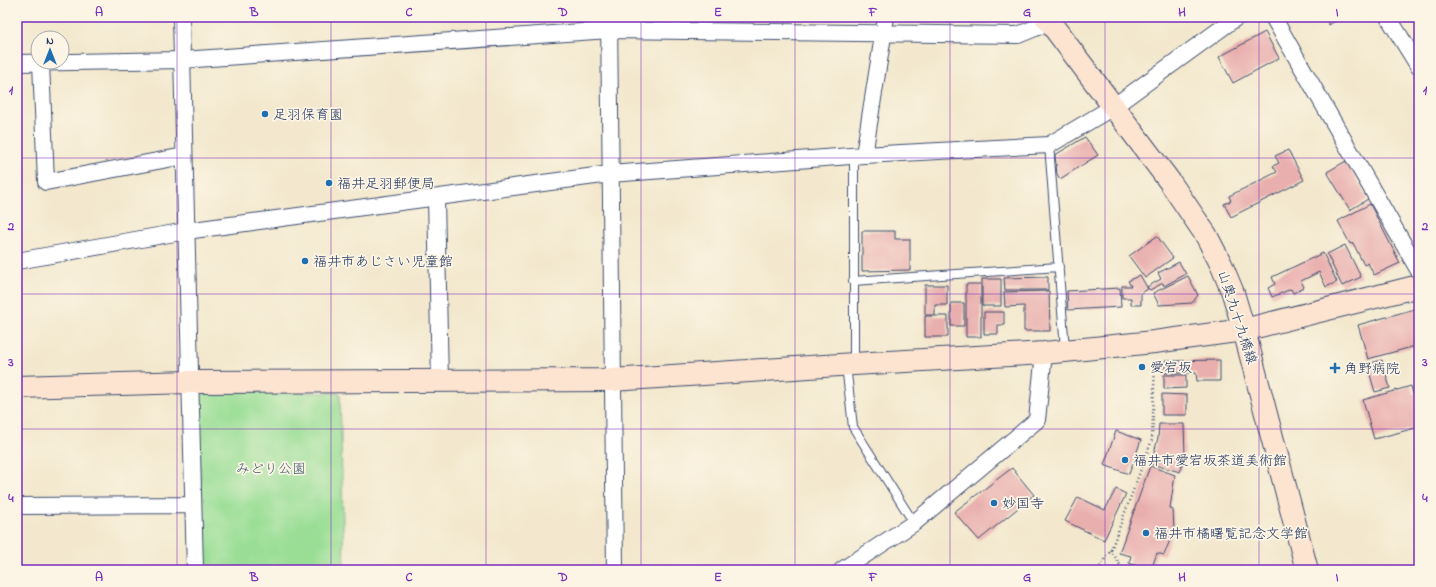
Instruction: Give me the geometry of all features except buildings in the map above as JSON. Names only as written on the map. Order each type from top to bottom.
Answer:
[{"type":"street","points":[[181,17],[195,570]]},
{"type":"street","points":[[859,156],[886,17]]},
{"type":"street","points":[[17,261],[186,231],[610,174],[859,156],[1049,145],[1112,107],[1237,17]]},
{"type":"street","points":[[1273,17],[1419,271]]},
{"type":"street","points":[[1388,17],[1419,67]]},
{"type":"street","points":[[70,62],[182,60],[609,24],[883,33],[1018,35],[1048,20]]},
{"type":"street","name":"山奥九十九橋線","points":[[1048,20],[1112,107],[1170,182],[1206,235],[1222,264],[1244,330],[1307,570]]},
{"type":"street","points":[[609,24],[615,570]]},
{"type":"street","points":[[17,63],[30,63]]},
{"type":"street","points":[[41,70],[46,182],[184,156]]},
{"type":"street","points":[[436,198],[440,381]]},
{"type":"street","points":[[17,387],[190,382],[612,380],[1044,353],[1154,342],[1244,330],[1419,286]]},
{"type":"street","points":[[842,570],[914,523],[1037,420],[1044,353]]},
{"type":"street","points":[[17,506],[193,505]]},
{"type":"lane","points":[[1049,145],[1066,351]]},
{"type":"lane","points":[[859,156],[850,364],[853,428],[914,523]]},
{"type":"lane","points":[[853,281],[1059,267]]},
{"type":"path","points":[[1098,570],[1111,550],[1152,440],[1156,359],[1154,342]]},
{"type":"path","points":[[1111,550],[1123,570]]},
{"type":"green space","name":"みどり公園","points":[[197,391],[340,393],[344,570],[204,570]]},
{"type":"place","name":"足羽保育園","points":[[265,114]]},
{"type":"place","name":"福井足羽郵便局","points":[[329,183]]},
{"type":"place","name":"福井市あじさい児童館","points":[[305,261]]},
{"type":"place","name":"愛宕坂","points":[[1142,367]]},
{"type":"place","name":"角野病院","points":[[1335,368]]},
{"type":"place","name":"福井市愛宕坂茶道美術館","points":[[1125,460]]},
{"type":"place","name":"妙国寺","points":[[994,503]]},
{"type":"place","name":"福井市橘曙覧記念文学館","points":[[1146,533]]}]
